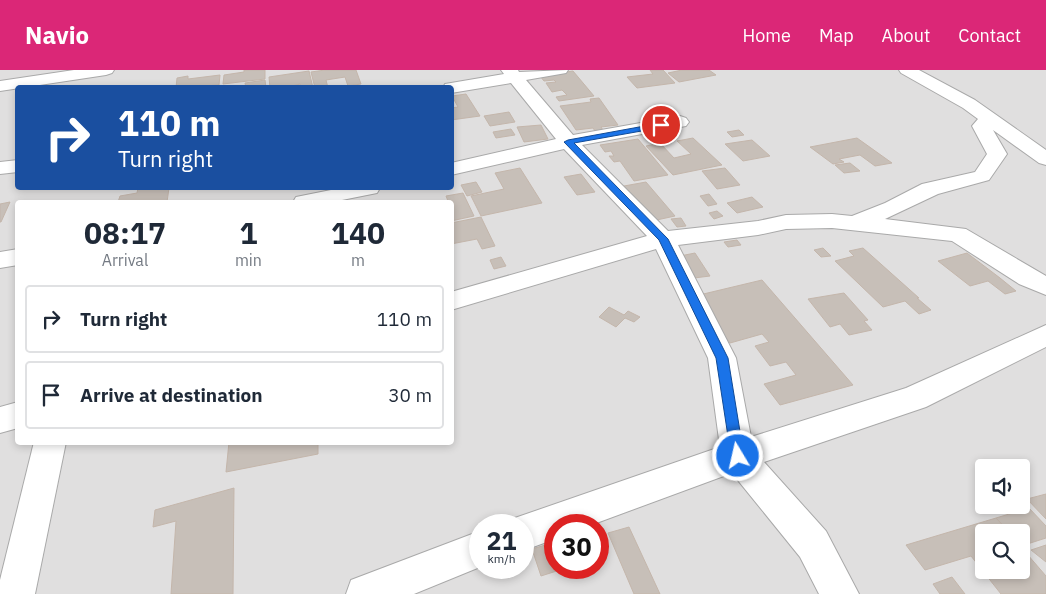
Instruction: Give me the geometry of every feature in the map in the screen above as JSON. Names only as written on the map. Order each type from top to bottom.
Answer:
[{"type":"street","points":[[0,86],[108,70],[104,85]]},
{"type":"street","points":[[454,87],[512,73],[560,70]]},
{"type":"street","points":[[907,70],[969,104],[1046,159]]},
{"type":"street","points":[[512,73],[568,142],[663,239],[722,358],[738,456],[813,544],[840,594]]},
{"type":"street","points":[[454,300],[663,239],[786,222],[861,222],[930,188],[982,176],[997,154],[981,126],[988,119]]},
{"type":"street","points":[[454,168],[568,142],[680,122]]},
{"type":"street","points":[[0,168],[15,166]]},
{"type":"street","points":[[313,200],[360,190]]},
{"type":"street","points":[[832,221],[958,234],[1028,278],[1046,286]]},
{"type":"street","points":[[0,260],[15,258]]},
{"type":"street","points":[[534,529],[738,456],[915,398],[1046,335]]},
{"type":"street","points":[[0,420],[15,416]]},
{"type":"street","points":[[16,594],[49,445]]},
{"type":"street","points":[[365,594],[469,553]]},
{"type":"shaded area","points":[[0,70],[1046,70],[1046,594],[0,594]]},
{"type":"building","points":[[244,70],[265,70],[265,79],[223,84],[224,75],[244,72]]},
{"type":"building","points":[[356,70],[361,84],[348,85],[345,77],[326,80],[327,85],[314,85],[311,72]]},
{"type":"building","points":[[650,70],[663,70],[675,83],[637,88],[627,77],[653,74]]},
{"type":"building","points":[[682,70],[709,70],[716,75],[679,82],[668,73]]},
{"type":"building","points":[[309,71],[312,85],[270,85],[269,77]]},
{"type":"building","points":[[573,71],[594,96],[559,101],[556,97],[567,95],[562,90],[552,92],[546,83],[556,82],[554,80],[544,81],[540,76]]},
{"type":"building","points":[[220,75],[219,85],[176,85],[177,78],[188,76],[188,79]]},
{"type":"building","points":[[265,80],[266,85],[245,85],[245,83]]},
{"type":"building","points":[[466,94],[480,116],[454,120],[454,108],[458,107],[454,96]]},
{"type":"building","points":[[599,98],[618,125],[601,127],[603,130],[595,131],[593,128],[576,130],[560,106],[591,102],[590,99]]},
{"type":"building","points":[[509,112],[515,122],[490,126],[484,116]]},
{"type":"building","points":[[541,125],[548,139],[524,142],[517,127]]},
{"type":"building","points":[[511,129],[515,135],[496,138],[493,132]]},
{"type":"building","points":[[739,130],[744,135],[732,137],[727,132]]},
{"type":"building","points":[[693,138],[722,165],[673,175],[646,146],[660,143],[674,158],[691,154],[677,141]]},
{"type":"building","points":[[857,138],[892,163],[875,166],[860,155],[839,159],[844,162],[833,164],[810,147]]},
{"type":"building","points":[[638,139],[668,175],[634,181],[620,161],[614,162],[609,156],[614,156],[611,151],[605,152],[600,145]]},
{"type":"building","points":[[752,140],[770,156],[743,161],[725,144]]},
{"type":"building","points":[[850,163],[860,171],[844,173],[835,165]]},
{"type":"building","points":[[520,168],[542,203],[481,216],[471,196],[504,189],[495,173]]},
{"type":"building","points":[[725,168],[740,185],[717,189],[702,171]]},
{"type":"building","points":[[581,174],[595,192],[577,195],[564,177]]},
{"type":"building","points":[[476,182],[482,192],[467,196],[461,185]]},
{"type":"building","points":[[646,182],[675,216],[652,221],[624,186]]},
{"type":"building","points":[[138,190],[169,190],[167,200],[119,200],[120,196],[137,193]]},
{"type":"building","points":[[463,193],[474,216],[454,220],[454,200],[448,200],[446,196]]},
{"type":"building","points":[[709,194],[717,204],[708,206],[700,196]]},
{"type":"building","points":[[752,197],[763,207],[737,213],[727,203]]},
{"type":"building","points":[[10,202],[1,222],[0,222],[0,204]]},
{"type":"building","points":[[717,211],[723,216],[714,219],[709,213]]},
{"type":"building","points":[[481,217],[495,246],[482,249],[477,239],[454,243],[454,222]]},
{"type":"building","points":[[681,218],[686,226],[677,227],[671,219]]},
{"type":"building","points":[[737,240],[741,245],[728,247],[724,242]]},
{"type":"building","points":[[823,248],[831,256],[821,257],[814,250]]},
{"type":"building","points":[[863,248],[931,310],[919,314],[905,301],[883,307],[835,261],[854,256],[849,251]]},
{"type":"building","points":[[695,253],[710,276],[694,278],[680,256]]},
{"type":"building","points":[[967,253],[1016,291],[1005,294],[988,281],[970,286],[938,261]]},
{"type":"building","points":[[501,257],[506,266],[494,269],[490,260]]},
{"type":"building","points":[[762,280],[853,385],[780,405],[764,384],[796,375],[786,362],[770,366],[755,346],[769,342],[762,334],[730,343],[695,296]]},
{"type":"building","points":[[844,293],[868,320],[864,321],[872,330],[849,335],[840,324],[830,327],[808,299]]},
{"type":"building","points":[[609,307],[624,315],[628,311],[640,317],[634,322],[625,318],[616,327],[599,317]]},
{"type":"building","points":[[229,445],[318,445],[318,454],[226,472]]},
{"type":"building","points":[[234,488],[233,594],[171,594],[176,521],[153,527],[155,510]]},
{"type":"building","points":[[1046,494],[1046,519],[1030,502],[1030,498]]},
{"type":"building","points":[[1030,509],[1046,526],[1046,538],[1030,543],[1030,524],[1002,524],[996,518],[1009,514],[1030,514]]},
{"type":"building","points":[[996,518],[1002,524],[976,524]]},
{"type":"building","points":[[975,524],[975,561],[971,556],[925,570],[906,545]]},
{"type":"building","points":[[629,527],[660,594],[634,594],[609,533]]},
{"type":"building","points":[[544,545],[544,575],[541,576],[534,555],[534,548]]},
{"type":"building","points":[[1046,545],[1046,562],[1031,550]]},
{"type":"building","points":[[1030,557],[1046,576],[1046,594],[1001,594],[989,579],[1030,579]]},
{"type":"building","points":[[952,577],[965,594],[940,594],[933,584]]},
{"type":"route","points":[[661,125],[568,142],[663,239],[722,358],[738,456]]}]
